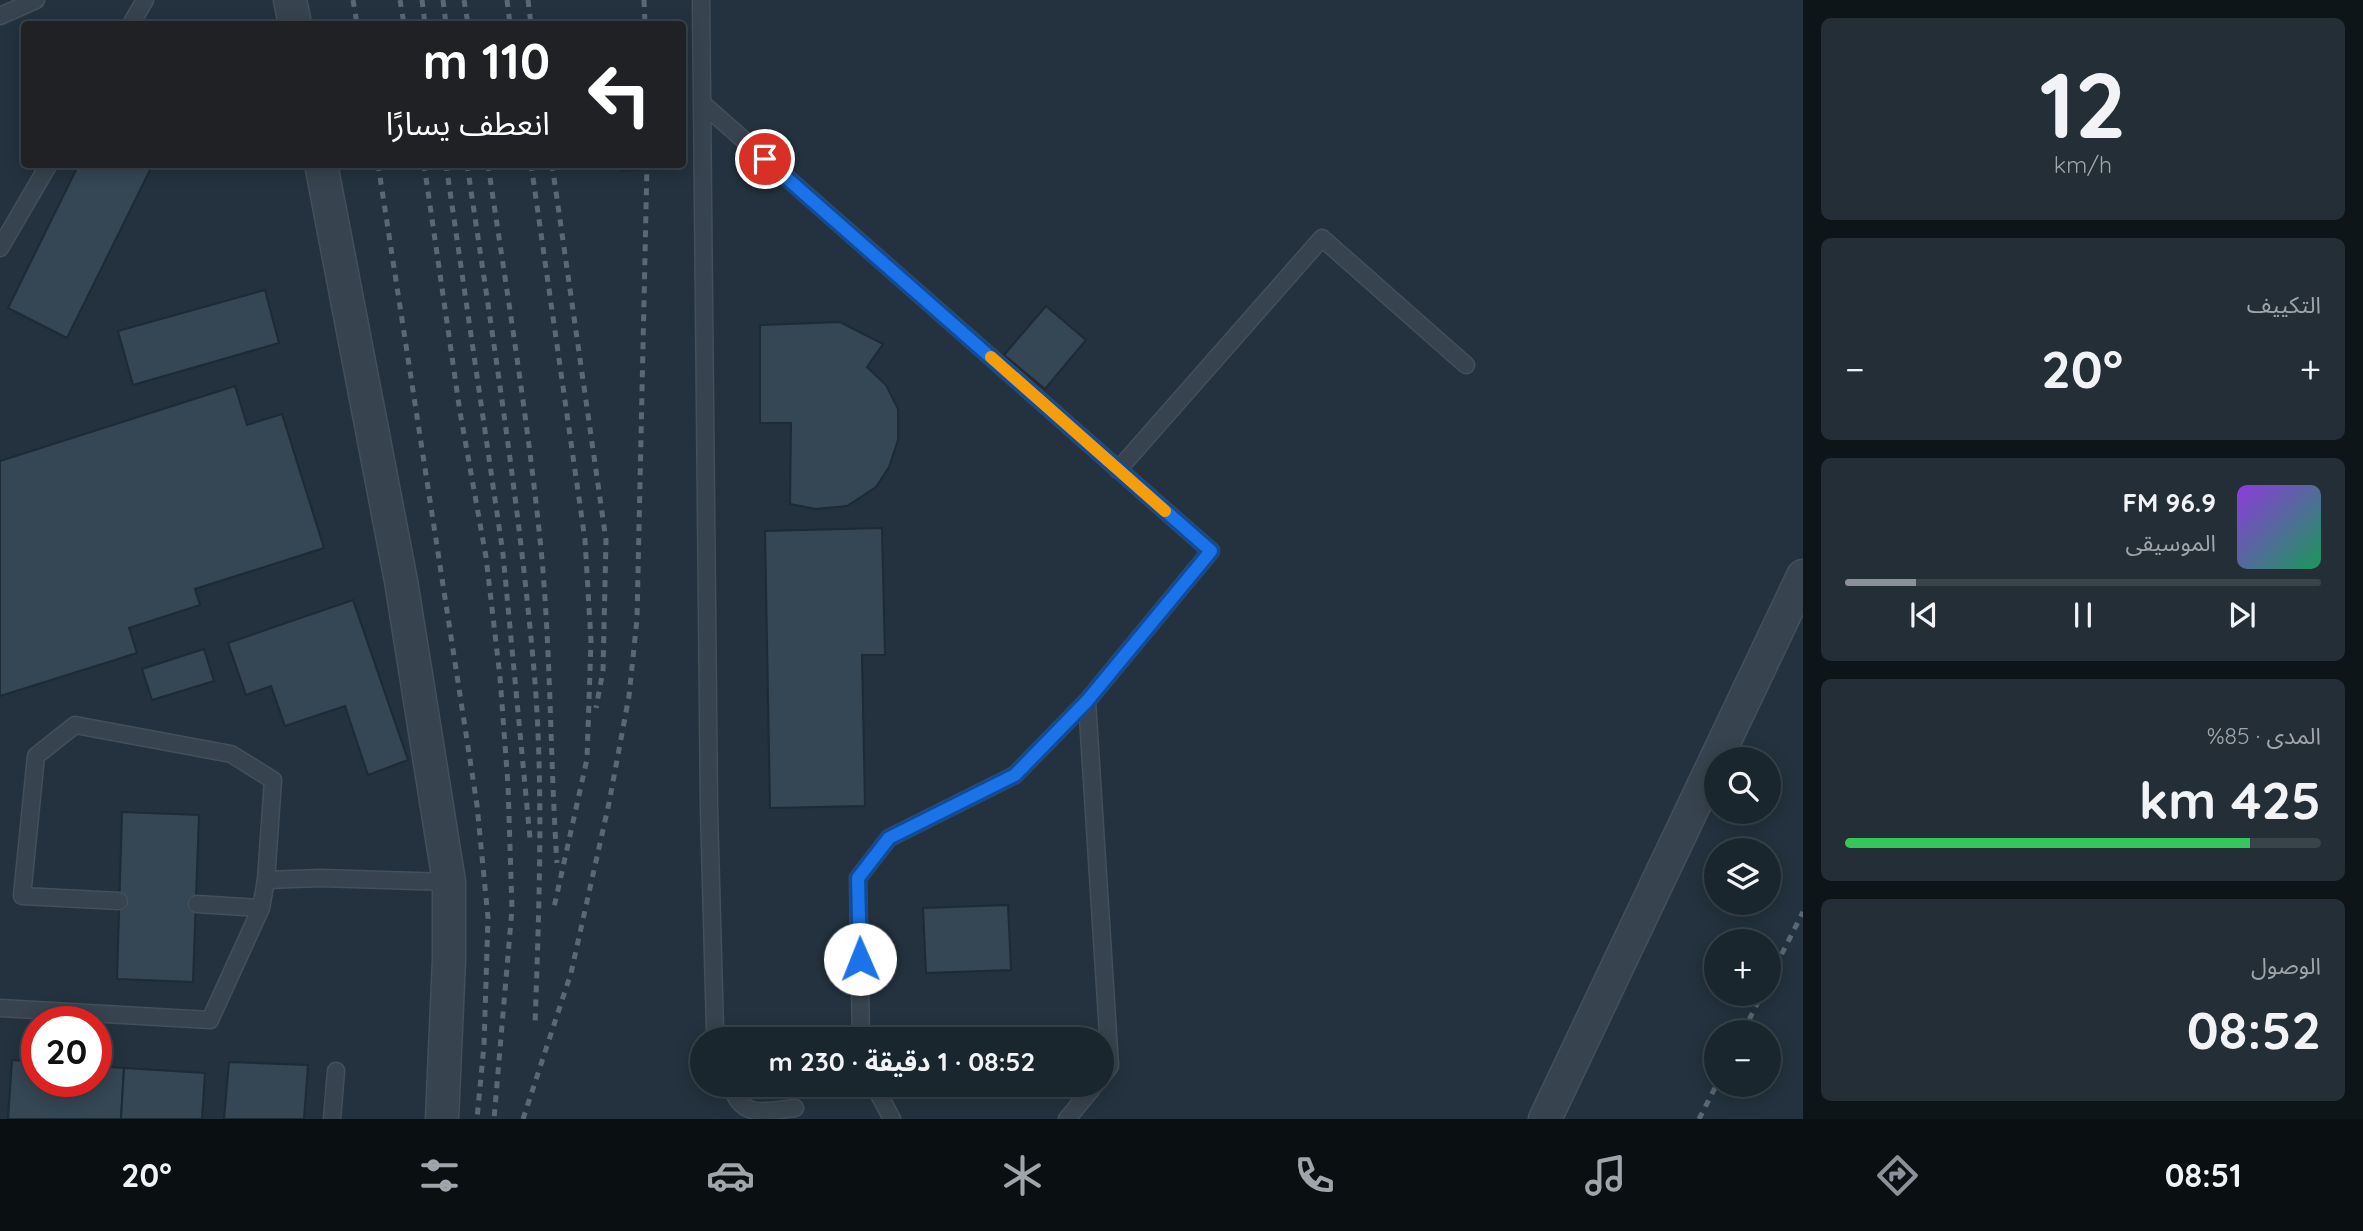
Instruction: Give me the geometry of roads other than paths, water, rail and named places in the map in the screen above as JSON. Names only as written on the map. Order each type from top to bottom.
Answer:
[{"type":"street","points":[[290,0],[294,21]]},
{"type":"street","points":[[322,168],[401,582],[449,882],[449,960],[442,1119]]},
{"type":"street","points":[[1545,1119],[1803,576]]},
{"type":"lane","points":[[0,16],[36,0]]},
{"type":"lane","points":[[133,21],[145,0]]},
{"type":"lane","points":[[701,0],[709,809],[715,1027]]},
{"type":"lane","points":[[703,104],[1211,551],[1087,701],[1015,775],[889,838],[858,878],[861,1027]]},
{"type":"lane","points":[[0,248],[47,168]]},
{"type":"lane","points":[[1118,470],[1322,238],[1466,365]]},
{"type":"lane","points":[[1087,701],[1108,1027]]},
{"type":"lane","points":[[0,1008],[210,1020],[261,908],[266,880],[273,780],[231,754],[75,725],[36,756],[22,896],[119,901]]},
{"type":"lane","points":[[266,880],[320,878],[449,882]]},
{"type":"lane","points":[[197,904],[261,908]]},
{"type":"lane","points":[[332,1119],[336,1071]]},
{"type":"lane","points":[[734,1097],[743,1109],[759,1113],[795,1108]]},
{"type":"lane","points":[[880,1097],[892,1119]]},
{"type":"lane","points":[[1067,1119],[1085,1097]]},
{"type":"railway","points":[[353,0],[356,21]]},
{"type":"railway","points":[[400,0],[404,21]]},
{"type":"railway","points":[[422,0],[425,21]]},
{"type":"railway","points":[[443,0],[446,21]]},
{"type":"railway","points":[[464,0],[468,21]]},
{"type":"railway","points":[[507,0],[510,21]]},
{"type":"railway","points":[[528,0],[531,21]]},
{"type":"railway","points":[[644,0],[645,21]]},
{"type":"railway","points":[[379,168],[477,805],[488,918],[484,1045],[477,1119]]},
{"type":"railway","points":[[425,168],[460,412],[486,557],[500,677],[508,785],[512,909],[494,1119]]},
{"type":"railway","points":[[447,168],[503,554],[530,838]]},
{"type":"railway","points":[[468,168],[513,480],[534,670],[540,803],[535,1026]]},
{"type":"railway","points":[[489,168],[524,405],[541,549],[557,863]]},
{"type":"railway","points":[[532,168],[585,540],[591,641],[587,759],[553,912]]},
{"type":"railway","points":[[553,168],[606,540],[603,671],[596,708]]},
{"type":"railway","points":[[523,1119],[571,973],[609,803],[629,696],[637,619],[647,168]]},
{"type":"railway","points":[[1781,955],[1803,912]]},
{"type":"railway","points":[[1749,1020],[1756,1006]]},
{"type":"railway","points":[[1699,1119],[1710,1097]]}]
